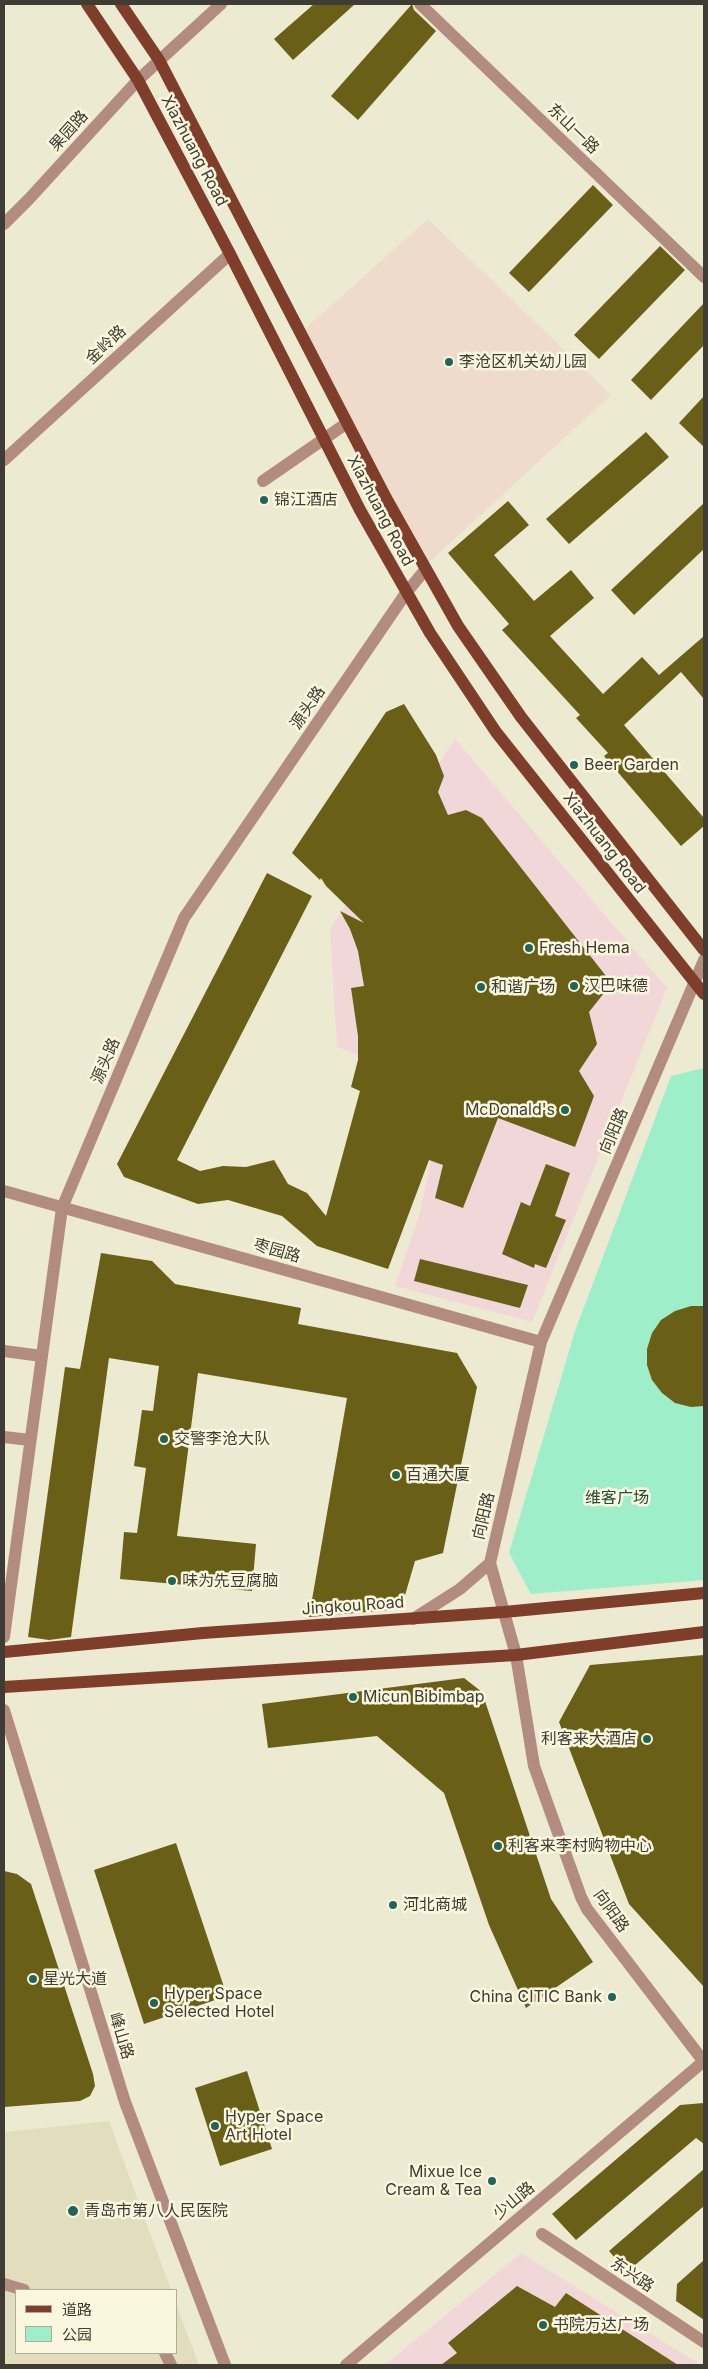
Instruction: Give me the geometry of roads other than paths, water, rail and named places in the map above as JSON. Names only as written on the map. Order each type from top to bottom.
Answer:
[{"type":"main road","name":"Xiazhuang Road","points":[[87,4],[138,80],[230,254],[324,439],[406,593],[430,633],[496,732],[694,984],[704,994]]},
{"type":"main road","name":"Xiazhuang Road","points":[[121,4],[158,60],[347,423],[425,570],[458,626],[521,717],[704,950]]},
{"type":"main road","name":"Jingkou Road","points":[[4,1652],[203,1633],[504,1612],[704,1593]]},
{"type":"main road","points":[[4,1687],[516,1655],[704,1632]]},
{"type":"street","name":"果园路","points":[[4,224],[138,80],[221,4]]},
{"type":"street","name":"东山一路","points":[[420,4],[704,277]]},
{"type":"street","name":"金岭路","points":[[4,460],[230,254]]},
{"type":"street","points":[[263,481],[347,423]]},
{"type":"street","name":"源头路","points":[[4,1637],[6,1608],[62,1208],[184,918],[406,593],[425,570]]},
{"type":"street","name":"向阳路","points":[[704,960],[541,1342],[490,1563],[516,1655],[534,1766],[580,1897],[587,1909],[704,2062]]},
{"type":"street","name":"枣园路","points":[[4,1191],[541,1342]]},
{"type":"street","points":[[4,1351],[42,1356]]},
{"type":"street","points":[[4,1437],[30,1440]]},
{"type":"street","points":[[413,1619],[460,1590],[490,1563]]},
{"type":"street","name":"峰山路","points":[[4,1710],[125,2102],[225,2365]]},
{"type":"street","name":"少山路","points":[[346,2365],[704,2062]]},
{"type":"street","name":"东兴路","points":[[542,2234],[704,2342]]},
{"type":"street","points":[[4,2284],[21,2289]]},
{"type":"place","name":"李沧区机关幼儿园","points":[[449,362]]},
{"type":"place","name":"锦江酒店","points":[[264,500]]},
{"type":"place","name":"Beer Garden","points":[[574,765]]},
{"type":"place","name":"Fresh Hema","points":[[529,948]]},
{"type":"place","name":"汉巴味德","points":[[574,986]]},
{"type":"place","name":"和谐广场","points":[[481,987]]},
{"type":"place","name":"McDonald's","points":[[565,1110]]},
{"type":"place","name":"交警李沧大队","points":[[164,1439]]},
{"type":"place","name":"百通大厦","points":[[396,1475]]},
{"type":"place","name":"味为先豆腐脑","points":[[172,1581]]},
{"type":"place","name":"Micun Bibimbap","points":[[353,1697]]},
{"type":"place","name":"利客来大酒店","points":[[647,1739]]},
{"type":"place","name":"利客来李村购物中心","points":[[498,1846]]},
{"type":"place","name":"河北商城","points":[[393,1905]]},
{"type":"place","name":"星光大道","points":[[33,1979]]},
{"type":"place","name":"China CITIC Bank","points":[[612,1997]]},
{"type":"place","name":"Hyper Space Selected Hotel","points":[[154,2003]]},
{"type":"place","name":"Hyper Space Art Hotel","points":[[215,2126]]},
{"type":"place","name":"Mixue Ice Cream & Tea","points":[[492,2181]]},
{"type":"place","name":"青岛市第八人民医院","points":[[73,2211]]},
{"type":"place","name":"书院万达广场","points":[[543,2325]]},
{"type":"park label","name":"维客广场","points":[[617,1498]]}]
